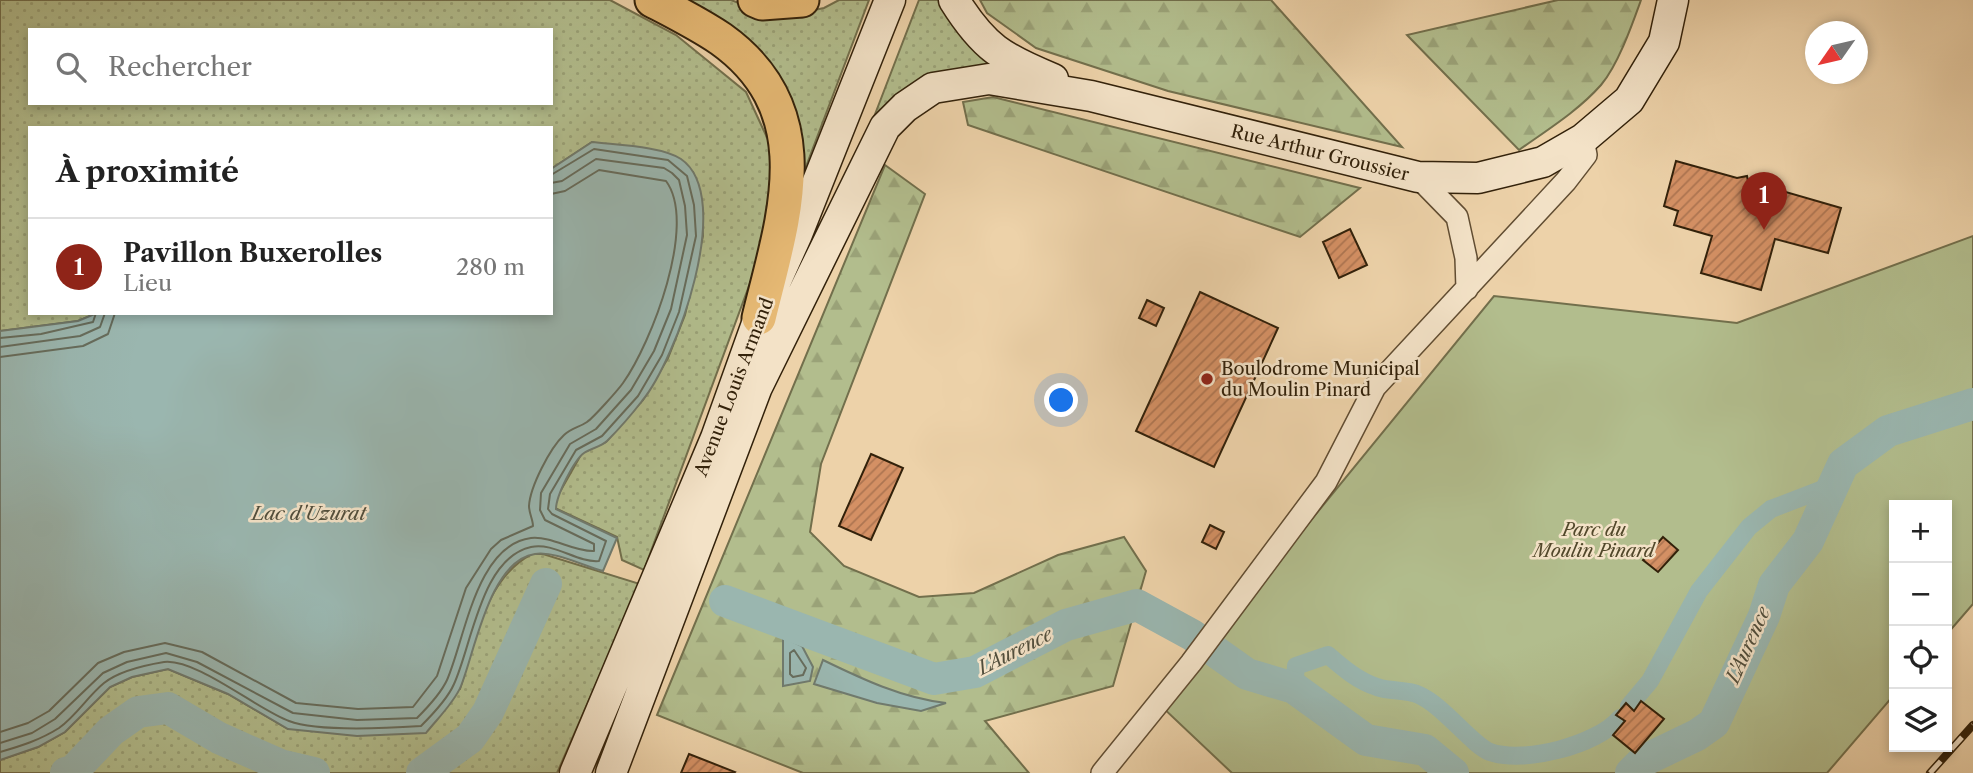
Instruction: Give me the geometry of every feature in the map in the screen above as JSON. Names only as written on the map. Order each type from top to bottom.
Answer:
[{"type":"main road","points":[[652,0],[723,40],[748,63],[767,89],[779,116],[790,173],[787,199],[760,318]]},
{"type":"main road","points":[[755,0],[762,4],[802,0]]},
{"type":"main road","name":"Avenue Louis Armand","points":[[575,773],[716,438],[760,318],[797,234],[890,0]]},
{"type":"main road","name":"Avenue Louis Armand","points":[[611,773],[827,197],[906,0]]},
{"type":"main road","points":[[954,0],[971,27],[997,54],[1091,96]]},
{"type":"main road","name":"Rue Arthur Groussier","points":[[1091,96],[1418,177],[1478,178],[1543,162],[1583,139],[1629,100],[1664,42],[1673,0]]},
{"type":"main road","points":[[757,387],[853,187],[885,127],[905,107],[933,88],[989,79],[1091,96]]},
{"type":"street","points":[[1102,773],[1191,663],[1326,482],[1375,387],[1566,181],[1586,155],[1583,139]]},
{"type":"street","points":[[1418,177],[1457,217],[1466,258],[1468,289]]},
{"type":"green space","points":[[0,0],[610,0],[676,35],[746,92],[776,157],[773,221],[644,570],[622,560],[617,537],[555,508],[557,497],[582,453],[606,442],[643,400],[668,358],[685,315],[703,236],[701,204],[693,172],[592,142],[553,168],[553,126],[28,126],[28,315],[92,315],[78,321],[0,331]]},
{"type":"green space","points":[[675,0],[731,0],[760,11],[794,14],[824,8],[839,0],[869,0],[799,185],[795,143]]},
{"type":"green space","points":[[919,0],[946,0],[1010,73],[956,72],[857,161]]},
{"type":"green space","points":[[980,0],[1271,0],[1402,147],[1168,91],[1036,48],[987,13]]},
{"type":"green space","points":[[1558,0],[1641,0],[1619,56],[1601,85],[1572,112],[1519,150],[1407,35]]},
{"type":"green space","points":[[993,97],[1360,188],[1300,237],[968,125],[963,102]]},
{"type":"green space","points":[[885,165],[925,194],[821,464],[810,532],[844,566],[919,597],[974,593],[1058,555],[1124,537],[1146,571],[1113,686],[985,721],[1029,773],[803,773],[657,715]]},
{"type":"green space","name":"Parc du Moulin Pinard","points":[[1973,236],[1973,604],[1952,628],[1952,500],[1889,500],[1889,701],[1827,773],[1232,773],[1160,705],[1494,296],[1737,323]]},
{"type":"green space","points":[[532,554],[543,554],[640,584],[557,773],[0,773],[0,760],[38,747],[65,732],[110,687],[132,677],[168,669],[228,694],[288,729],[460,689],[477,632],[493,595],[516,565]]},
{"type":"water","name":"Lac d'Uzurat","points":[[592,142],[662,151],[681,159],[697,179],[703,207],[702,241],[695,279],[684,316],[656,380],[630,416],[607,441],[584,453],[575,463],[557,503],[556,509],[617,538],[603,571],[551,555],[535,554],[519,560],[506,572],[486,609],[458,692],[426,733],[357,736],[288,729],[228,694],[168,669],[132,677],[110,687],[65,732],[38,747],[0,760],[0,331],[78,321],[92,315],[553,315],[553,168]]},
{"type":"water","points":[[783,637],[802,646],[813,667],[810,681],[783,686]]},
{"type":"water","points":[[823,660],[898,692],[946,703],[921,711],[877,703],[814,684]]},
{"type":"building","points":[[1676,161],[1737,178],[1747,176],[1748,181],[1841,208],[1828,253],[1775,239],[1761,290],[1701,273],[1712,236],[1674,225],[1678,211],[1664,206]]},
{"type":"building","points":[[1350,229],[1367,265],[1339,278],[1323,242]]},
{"type":"building","name":"Boulodrome Municipal du Moulin Pinard","points":[[1200,292],[1278,328],[1214,467],[1136,431]]},
{"type":"building","points":[[1147,300],[1164,308],[1156,326],[1139,318]]},
{"type":"building","points":[[871,454],[903,468],[871,540],[839,526]]},
{"type":"building","points":[[1210,525],[1224,532],[1216,549],[1202,542]]},
{"type":"building","points":[[1663,537],[1678,550],[1658,572],[1643,560]]},
{"type":"building","points":[[1641,701],[1664,719],[1635,753],[1613,735],[1625,721],[1616,715],[1626,703],[1634,711]]},
{"type":"building","points":[[689,754],[735,772],[681,773]]},
{"type":"waterway","name":"L'Aurence","points":[[1631,773],[1643,761],[1697,735],[1714,723],[1764,616],[1774,585],[1808,541],[1843,464],[1888,431],[1973,404]]},
{"type":"waterway","name":"L'Aurence","points":[[1629,706],[1650,681],[1699,591],[1749,527],[1771,509],[1831,486]]},
{"type":"waterway","name":"L'Aurence","points":[[422,773],[470,738],[488,712],[546,584]]},
{"type":"waterway","name":"L'Aurence","points":[[725,601],[934,679],[975,672],[1066,625],[1137,605],[1192,635],[1247,674],[1294,688],[1366,740],[1425,750],[1453,773]]},
{"type":"waterway","name":"L'Aurence","points":[[1294,688],[1296,666],[1328,655],[1363,681],[1382,689],[1414,693],[1428,700],[1483,748],[1504,755],[1540,754],[1578,744],[1609,728],[1620,718]]},
{"type":"waterway","name":"L'Aurence","points":[[66,773],[73,771],[111,731],[138,712],[168,708],[219,738],[280,765],[314,773]]},
{"type":"railway","points":[[1930,773],[1973,725]]},
{"type":"place","name":"Pavillon Buxerolles","points":[[1764,230]]},
{"type":"place","name":"Boulodrome Municipal du Moulin Pinard","points":[[1207,379]]}]
